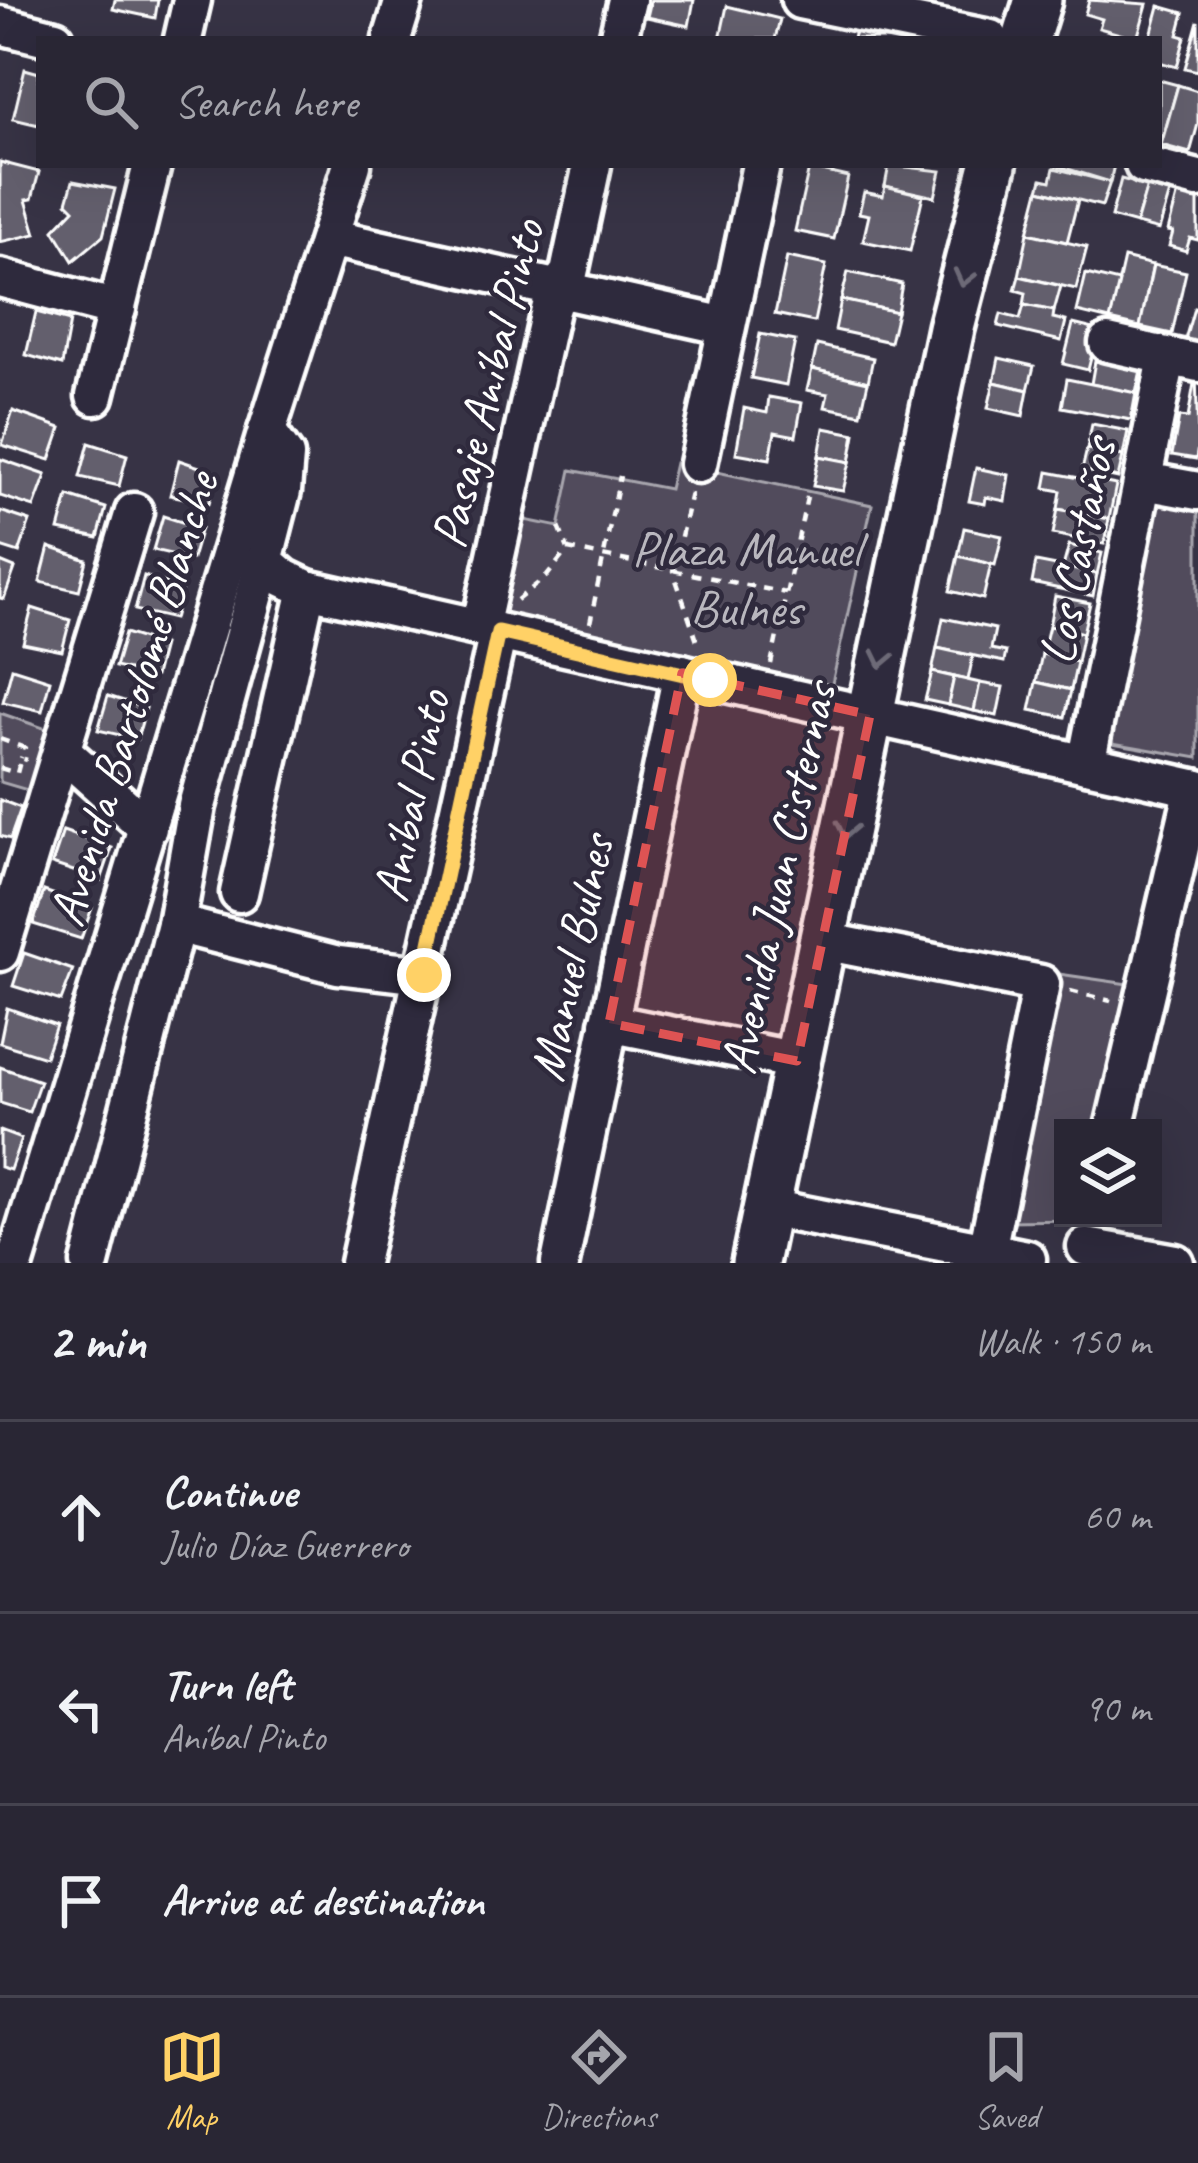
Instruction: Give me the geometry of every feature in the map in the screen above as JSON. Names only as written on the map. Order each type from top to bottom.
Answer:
[{"type":"main road","points":[[1027,36],[1038,0]]},
{"type":"main road","name":"Avenida Juan Cisternas","points":[[755,1263],[952,328],[992,168]]},
{"type":"street","points":[[184,36],[192,0]]},
{"type":"street","points":[[393,36],[404,0]]},
{"type":"street","points":[[619,36],[626,0]]},
{"type":"street","points":[[821,11],[972,36]]},
{"type":"street","points":[[0,25],[43,36]]},
{"type":"street","points":[[94,396],[151,168]]},
{"type":"street","name":"Avenida Bartolomé Blanche","points":[[14,1263],[351,168]]},
{"type":"street","name":"Pasaje Aníbal Pinto","points":[[489,630],[557,289],[569,273],[591,168]]},
{"type":"street","points":[[698,464],[760,168]]},
{"type":"street","points":[[1156,168],[1198,179]]},
{"type":"street","points":[[328,238],[726,326]]},
{"type":"street","points":[[0,278],[117,308]]},
{"type":"street","name":"Los Castaños","points":[[1086,764],[1144,481],[1183,360],[1108,343]]},
{"type":"street","name":"Avenida Bartolomé Blanche","points":[[90,1263],[176,924],[197,806],[282,491],[285,457],[267,431]]},
{"type":"street","points":[[1144,481],[1198,491]]},
{"type":"street","points":[[0,952],[134,512]]},
{"type":"street","points":[[264,561],[284,578],[308,589],[1196,789],[1116,1119]]},
{"type":"street","points":[[239,892],[308,589]]},
{"type":"street","name":"Aníbal Pinto","points":[[359,1263],[424,975],[489,630]]},
{"type":"street","name":"Manuel Bulnes","points":[[560,1263],[609,1023],[696,676]]},
{"type":"street","points":[[62,751],[148,828]]},
{"type":"street","points":[[176,924],[338,965],[424,975]]},
{"type":"street","points":[[823,941],[1041,984],[987,1251]]},
{"type":"street","points":[[609,1023],[797,1061]]},
{"type":"street","points":[[768,1208],[1026,1261]]},
{"type":"street","points":[[1086,1243],[1175,1263]]},
{"type":"path","points":[[696,676],[673,572],[698,464]]},
{"type":"path","points":[[584,651],[620,476]]},
{"type":"path","points":[[765,692],[809,488]]},
{"type":"path","points":[[559,527],[568,550]]},
{"type":"path","points":[[489,630],[568,550]]},
{"type":"path","points":[[568,550],[786,593]]},
{"type":"path","points":[[0,739],[25,748],[21,758]]},
{"type":"path","points":[[1041,984],[1114,1002]]},
{"type":"highlighted area","points":[[682,673],[870,715],[797,1061],[609,1023]]},
{"type":"green space","name":"Plaza Manuel Bulnes","points":[[675,463],[872,505],[829,697],[491,622],[515,518],[559,527],[571,470],[669,489]]},
{"type":"green space","points":[[1171,493],[1198,499],[1198,758],[1101,741],[1151,503]]},
{"type":"green space","points":[[0,713],[52,731],[34,792],[0,782]]},
{"type":"green space","points":[[1059,974],[1135,985],[1104,1119],[1054,1119],[1054,1220],[1005,1221]]},
{"type":"building","points":[[115,0],[158,0],[155,18],[113,9]]},
{"type":"building","points":[[651,0],[694,0],[689,26],[647,17]]},
{"type":"building","points":[[1089,0],[1147,4],[1138,36],[1099,28],[1102,19],[1085,14]]},
{"type":"building","points":[[727,6],[780,19],[776,36],[721,36]]},
{"type":"building","points":[[1159,6],[1184,13],[1178,35],[1185,37],[1177,67],[1162,63],[1162,36],[1151,36]]},
{"type":"building","points":[[1198,21],[1198,71],[1185,68]]},
{"type":"building","points":[[856,24],[895,33],[894,36],[854,36]]},
{"type":"building","points":[[25,69],[36,72],[36,124],[13,119]]},
{"type":"building","points":[[1162,81],[1178,85],[1162,141]]},
{"type":"building","points":[[1178,85],[1198,91],[1198,124],[1190,153],[1162,141]]},
{"type":"building","points":[[0,162],[39,172],[32,199],[26,200],[36,234],[0,242]]},
{"type":"building","points":[[809,168],[848,177],[834,239],[795,231]]},
{"type":"building","points":[[888,168],[941,171],[935,197],[885,186]]},
{"type":"building","points":[[1054,168],[1110,182],[1102,206],[1039,190],[1042,179],[1051,181]]},
{"type":"building","points":[[1065,168],[1113,168],[1110,182]]},
{"type":"building","points":[[1121,179],[1147,186],[1136,224],[1111,217]]},
{"type":"building","points":[[73,181],[115,189],[103,236],[73,261],[54,230],[74,209],[67,202]]},
{"type":"building","points":[[885,186],[923,195],[910,251],[863,241],[869,215],[859,213],[864,192],[883,196]]},
{"type":"building","points":[[1147,186],[1170,193],[1159,230],[1136,224]]},
{"type":"building","points":[[1039,190],[1078,200],[1067,242],[1028,233]]},
{"type":"building","points":[[1178,193],[1198,199],[1198,240],[1190,238],[1186,251],[1169,246]]},
{"type":"building","points":[[1028,233],[1087,247],[1076,289],[1019,276]]},
{"type":"building","points":[[787,257],[826,265],[814,322],[775,314]]},
{"type":"building","points":[[1124,258],[1153,265],[1140,327],[1110,320]]},
{"type":"building","points":[[1153,265],[1186,272],[1172,334],[1140,327]]},
{"type":"building","points":[[848,272],[902,284],[897,312],[841,300]]},
{"type":"building","points":[[1086,274],[1119,282],[1110,320],[1077,312]]},
{"type":"building","points":[[1019,276],[1061,286],[1054,311],[1024,305],[1026,293],[1015,290]]},
{"type":"building","points":[[841,300],[897,312],[890,342],[835,330]]},
{"type":"building","points":[[1024,305],[1054,311],[1053,318],[1066,321],[1061,341],[998,326],[1001,314],[1020,319]]},
{"type":"building","points":[[1194,308],[1198,309],[1198,347],[1184,343]]},
{"type":"building","points":[[36,312],[70,321],[62,365],[26,355]]},
{"type":"building","points":[[1073,324],[1098,330],[1088,370],[1063,364]]},
{"type":"building","points":[[760,334],[795,341],[786,385],[751,378]]},
{"type":"building","points":[[817,345],[873,358],[868,382],[812,369]]},
{"type":"building","points":[[999,358],[1034,366],[1028,390],[994,382]]},
{"type":"building","points":[[1095,361],[1141,370],[1136,393],[1091,384]]},
{"type":"building","points":[[812,369],[868,382],[861,414],[825,407],[828,394],[807,390]]},
{"type":"building","points":[[1196,372],[1196,459],[1172,455],[1179,417],[1188,418]]},
{"type":"building","points":[[1067,379],[1136,393],[1131,420],[1062,407]]},
{"type":"building","points":[[994,382],[1028,390],[1023,416],[988,408]]},
{"type":"building","points":[[769,397],[802,403],[796,436],[775,432],[770,459],[736,453],[744,408],[767,413]]},
{"type":"building","points":[[13,411],[61,428],[50,460],[2,445]]},
{"type":"building","points":[[1092,424],[1128,431],[1123,456],[1087,449]]},
{"type":"building","points":[[824,428],[855,434],[850,462],[819,456]]},
{"type":"building","points":[[89,443],[127,455],[119,486],[80,477]]},
{"type":"building","points":[[1087,449],[1123,456],[1118,478],[1082,470]]},
{"type":"building","points":[[819,456],[850,462],[843,491],[813,486]]},
{"type":"building","points":[[0,459],[46,475],[34,507],[0,496]]},
{"type":"building","points":[[179,460],[217,473],[209,503],[170,495]]},
{"type":"building","points":[[976,468],[1009,475],[1005,501],[986,497],[985,504],[969,501]]},
{"type":"building","points":[[1048,472],[1116,485],[1109,519],[1058,509],[1061,491],[1045,488]]},
{"type":"building","points":[[68,496],[106,508],[98,538],[59,530]]},
{"type":"building","points":[[1058,509],[1109,519],[1104,544],[1053,534]]},
{"type":"building","points":[[0,511],[30,521],[19,553],[0,547]]},
{"type":"building","points":[[163,516],[201,528],[192,559],[153,550]]},
{"type":"building","points":[[964,528],[1002,536],[995,565],[958,556]]},
{"type":"building","points":[[1069,545],[1102,553],[1097,574],[1063,567]]},
{"type":"building","points":[[49,547],[87,560],[79,591],[40,582]]},
{"type":"building","points":[[958,556],[991,564],[983,599],[950,591]]},
{"type":"building","points":[[0,562],[15,568],[4,599],[0,598]]},
{"type":"building","points":[[1036,562],[1097,574],[1093,596],[1032,583]]},
{"type":"building","points":[[144,576],[182,588],[174,619],[135,610]]},
{"type":"building","points":[[1055,596],[1090,603],[1083,633],[1049,626]]},
{"type":"building","points":[[32,608],[70,620],[62,651],[23,643]]},
{"type":"building","points":[[943,618],[995,629],[991,649],[1006,652],[1004,662],[937,648]]},
{"type":"building","points":[[1049,626],[1083,633],[1077,662],[1042,654]]},
{"type":"building","points":[[125,633],[163,645],[155,676],[115,667]]},
{"type":"building","points":[[937,648],[973,656],[968,680],[932,672]]},
{"type":"building","points":[[1042,654],[1077,662],[1071,690],[1036,682]]},
{"type":"building","points":[[12,668],[50,680],[42,711],[3,702]]},
{"type":"building","points":[[932,672],[954,677],[948,705],[925,700]]},
{"type":"building","points":[[954,677],[980,683],[974,711],[948,705]]},
{"type":"building","points":[[1036,682],[1071,690],[1065,717],[1030,710]]},
{"type":"building","points":[[980,683],[1003,687],[997,716],[974,711]]},
{"type":"building","points":[[108,696],[146,708],[137,739],[98,730]]},
{"type":"building","points":[[0,800],[21,808],[10,839],[0,836]]},
{"type":"building","points":[[63,831],[112,848],[101,880],[52,864]]},
{"type":"building","points":[[44,891],[92,908],[81,939],[33,924]]},
{"type":"building","points":[[24,953],[73,970],[61,1001],[13,986]]},
{"type":"building","points":[[7,1008],[56,1025],[45,1057],[0,1043]]},
{"type":"building","points":[[0,1067],[40,1081],[29,1112],[0,1103]]},
{"type":"building","points":[[0,1131],[21,1139],[10,1170],[0,1167]]},
{"type":"route","points":[[424,975],[498,632],[710,680]]}]
